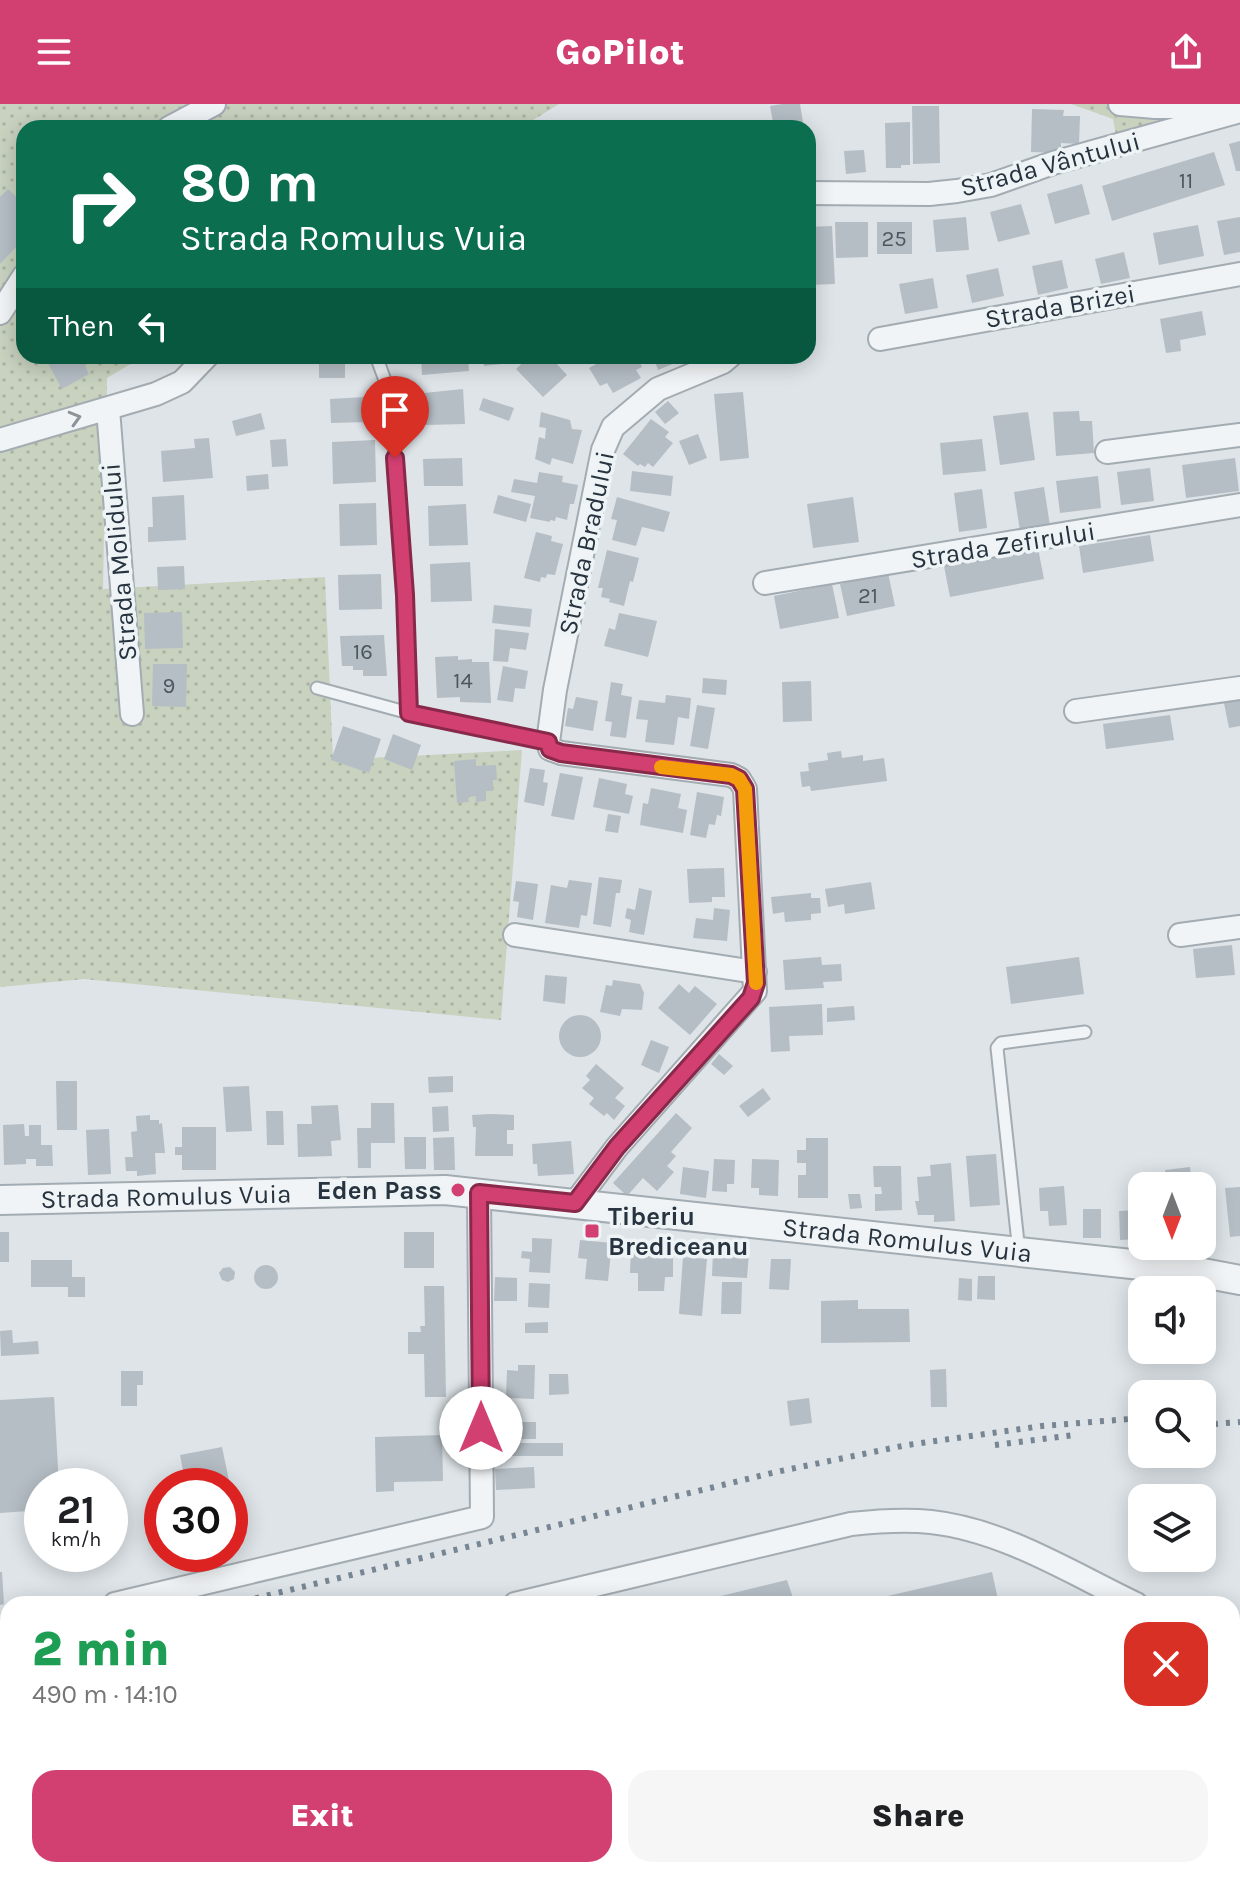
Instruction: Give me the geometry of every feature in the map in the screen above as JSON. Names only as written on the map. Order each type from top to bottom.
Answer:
[{"type":"street","points":[[184,120],[214,104]]},
{"type":"street","points":[[1120,104],[1240,108]]},
{"type":"street","name":"Strada Vântului","points":[[816,193],[929,194],[991,185],[1053,163],[1240,108]]},
{"type":"street","name":"Strada Brizei","points":[[880,339],[1240,274]]},
{"type":"street","points":[[0,313],[16,288]]},
{"type":"street","points":[[0,440],[156,394],[182,382],[199,364]]},
{"type":"street","name":"Strada Bradului","points":[[549,746],[555,690],[600,465],[613,427],[658,389],[718,364]]},
{"type":"street","name":"Strada Molidului","points":[[108,409],[132,714]]},
{"type":"street","points":[[1107,452],[1240,435]]},
{"type":"street","name":"Strada Zefirului","points":[[765,583],[1240,505]]},
{"type":"street","points":[[1076,711],[1240,688]]},
{"type":"street","points":[[549,746],[561,753],[731,775],[739,779],[745,789],[755,991],[617,1147],[575,1203]]},
{"type":"street","points":[[1180,935],[1240,927]]},
{"type":"street","points":[[515,935],[755,972]]},
{"type":"street","name":"Strada Romulus Vuia","points":[[0,1200],[445,1190],[1187,1270],[1240,1280]]},
{"type":"street","points":[[149,1596],[482,1517],[479,1193]]},
{"type":"street","points":[[549,1596],[851,1524],[890,1520],[932,1522],[972,1530],[998,1539],[1119,1596]]},
{"type":"lane","points":[[379,364],[389,391],[392,417],[405,595],[409,713]]},
{"type":"lane","points":[[317,688],[549,746]]},
{"type":"lane","points":[[1019,1253],[997,1048],[1001,1043],[1085,1032]]},
{"type":"green space","points":[[0,104],[559,104],[533,120],[16,120],[16,364],[131,364],[107,378],[103,589],[325,577],[333,760],[522,750],[501,1020],[84,979],[0,987]]},
{"type":"green space","points":[[1071,104],[1222,104],[1116,136],[1113,119]]},
{"type":"building","points":[[800,104],[803,120],[773,120],[770,106]]},
{"type":"building","points":[[912,106],[939,106],[940,163],[913,164]]},
{"type":"building","points":[[1032,109],[1064,110],[1063,116],[1080,116],[1079,144],[1061,143],[1061,153],[1031,152]]},
{"type":"building","points":[[910,122],[910,165],[886,168],[885,123]]},
{"type":"building","points":[[1240,141],[1240,171],[1236,171],[1229,144]]},
{"type":"building","points":[[864,150],[866,172],[846,174],[844,151]]},
{"type":"building","points":[[1214,152],[1225,185],[1112,221],[1102,186]]},
{"type":"building","points":[[1082,184],[1090,214],[1055,224],[1047,194]]},
{"type":"building","points":[[8,189],[16,196],[16,247],[0,264],[0,197]]},
{"type":"building","points":[[1021,204],[1030,234],[998,242],[990,212]]},
{"type":"building","points":[[966,217],[969,250],[936,252],[933,220]]},
{"type":"building","points":[[1240,217],[1240,252],[1224,255],[1217,221]]},
{"type":"building","points":[[835,222],[868,222],[868,257],[836,258]]},
{"type":"building","points":[[877,222],[912,222],[912,254],[877,254]]},
{"type":"building","points":[[1198,225],[1204,256],[1159,265],[1153,233]]},
{"type":"building","points":[[832,226],[835,284],[816,285],[816,227]]},
{"type":"building","points":[[1124,252],[1130,278],[1101,284],[1095,259]]},
{"type":"building","points":[[1062,260],[1068,288],[1038,295],[1032,266]]},
{"type":"building","points":[[998,268],[1004,296],[972,303],[966,275]]},
{"type":"building","points":[[933,278],[938,308],[905,314],[899,284]]},
{"type":"building","points":[[1202,311],[1206,335],[1180,340],[1181,351],[1166,353],[1160,319]]},
{"type":"building","points":[[48,364],[84,364],[89,374],[62,389]]},
{"type":"building","points":[[319,364],[345,364],[345,378],[319,378]]},
{"type":"building","points":[[421,364],[469,364],[469,371],[422,375]]},
{"type":"building","points":[[521,364],[557,364],[567,375],[543,397],[516,369]]},
{"type":"building","points":[[596,364],[640,364],[642,367],[636,370],[641,378],[613,393],[607,383],[600,386],[589,368]]},
{"type":"building","points":[[656,364],[673,364],[658,370]]},
{"type":"building","points":[[463,389],[465,424],[425,425],[424,393]]},
{"type":"building","points":[[743,392],[749,458],[720,461],[714,394]]},
{"type":"building","points":[[365,397],[367,422],[331,423],[330,399]]},
{"type":"building","points":[[483,398],[514,408],[509,421],[479,410]]},
{"type":"building","points":[[668,401],[679,413],[665,424],[655,412]]},
{"type":"building","points":[[1079,411],[1080,421],[1092,421],[1094,453],[1056,456],[1053,412]]},
{"type":"building","points":[[541,412],[570,420],[572,429],[582,430],[573,464],[552,458],[550,465],[535,459],[539,437],[545,439],[546,428],[539,427]]},
{"type":"building","points":[[1028,412],[1035,460],[1000,465],[993,416]]},
{"type":"building","points":[[261,413],[265,429],[236,436],[232,421]]},
{"type":"building","points":[[651,419],[669,432],[665,437],[673,443],[653,467],[648,463],[645,467],[638,466],[623,454]]},
{"type":"building","points":[[698,434],[707,458],[689,465],[679,441]]},
{"type":"building","points":[[209,438],[213,478],[163,482],[161,451],[195,448],[194,439]]},
{"type":"building","points":[[286,439],[288,466],[272,467],[270,440]]},
{"type":"building","points":[[982,439],[986,471],[943,475],[940,443]]},
{"type":"building","points":[[375,440],[376,482],[333,484],[332,442]]},
{"type":"building","points":[[462,458],[463,486],[424,486],[423,459]]},
{"type":"building","points":[[1235,458],[1239,491],[1186,498],[1182,465]]},
{"type":"building","points":[[1150,468],[1154,501],[1121,505],[1117,472]]},
{"type":"building","points":[[632,471],[673,476],[671,496],[630,491]]},
{"type":"building","points":[[539,472],[563,476],[562,482],[578,485],[567,520],[556,517],[555,521],[550,522],[530,518],[535,496],[511,492],[514,479],[537,483]]},
{"type":"building","points":[[268,474],[269,489],[247,491],[246,476]]},
{"type":"building","points":[[1098,476],[1101,508],[1060,513],[1056,481]]},
{"type":"building","points":[[1044,487],[1050,526],[1020,531],[1014,492]]},
{"type":"building","points":[[982,489],[987,528],[959,532],[954,493]]},
{"type":"building","points":[[184,495],[186,540],[148,542],[148,527],[153,527],[152,497]]},
{"type":"building","points":[[498,495],[531,504],[526,522],[493,513]]},
{"type":"building","points":[[617,497],[670,512],[664,532],[642,527],[636,546],[612,540],[617,520],[611,519]]},
{"type":"building","points":[[853,497],[859,542],[813,548],[807,504]]},
{"type":"building","points":[[376,503],[377,545],[340,546],[339,504]]},
{"type":"building","points":[[466,504],[468,545],[429,546],[428,506]]},
{"type":"building","points":[[536,532],[552,536],[551,541],[563,544],[555,575],[547,574],[546,578],[541,577],[540,582],[524,578]]},
{"type":"building","points":[[1150,535],[1154,561],[1083,573],[1079,546]]},
{"type":"building","points":[[1038,548],[1044,579],[950,597],[944,566]]},
{"type":"building","points":[[607,550],[639,558],[624,606],[601,597],[603,588],[598,588]]},
{"type":"building","points":[[470,562],[472,601],[431,602],[430,564]]},
{"type":"building","points":[[184,566],[185,589],[158,590],[157,567]]},
{"type":"building","points":[[888,573],[895,606],[847,616],[840,584]]},
{"type":"building","points":[[381,574],[382,609],[339,610],[338,575]]},
{"type":"building","points":[[832,584],[839,618],[780,629],[774,596]]},
{"type":"building","points":[[494,605],[532,609],[530,627],[492,623]]},
{"type":"building","points":[[182,612],[183,648],[145,649],[144,613]]},
{"type":"building","points":[[619,613],[657,621],[648,657],[604,646],[609,628],[615,630]]},
{"type":"building","points":[[495,629],[529,633],[526,650],[510,648],[508,662],[493,661]]},
{"type":"building","points":[[384,635],[387,676],[363,676],[363,670],[342,666],[340,636]]},
{"type":"building","points":[[458,656],[458,660],[489,662],[491,703],[460,702],[460,697],[437,698],[435,657]]},
{"type":"building","points":[[153,664],[187,664],[186,707],[152,706]]},
{"type":"building","points":[[503,666],[528,671],[525,689],[515,688],[513,702],[497,700]]},
{"type":"building","points":[[703,678],[727,680],[726,695],[702,693]]},
{"type":"building","points":[[811,681],[812,721],[783,722],[782,682]]},
{"type":"building","points":[[611,682],[623,684],[621,695],[632,697],[626,738],[610,736],[612,722],[605,721]]},
{"type":"building","points":[[666,695],[691,698],[689,719],[678,717],[674,745],[645,742],[648,720],[636,719],[639,700],[665,703]]},
{"type":"building","points":[[576,697],[598,701],[593,731],[565,726],[568,708],[573,709]]},
{"type":"building","points":[[1240,700],[1240,726],[1229,728],[1224,703]]},
{"type":"building","points":[[697,705],[715,708],[708,749],[690,746]]},
{"type":"building","points":[[1170,715],[1174,740],[1106,749],[1103,724]]},
{"type":"building","points":[[343,726],[381,739],[369,773],[331,760]]},
{"type":"building","points":[[393,734],[421,745],[412,770],[384,759]]},
{"type":"building","points":[[841,751],[842,758],[863,755],[863,761],[884,758],[887,781],[811,791],[810,786],[802,787],[800,772],[809,771],[808,763],[828,760],[827,753]]},
{"type":"building","points":[[476,759],[476,766],[496,765],[497,780],[493,780],[493,791],[486,791],[486,801],[476,802],[476,796],[468,797],[469,802],[457,803],[454,761]]},
{"type":"building","points":[[530,768],[545,770],[543,782],[548,783],[544,806],[524,802]]},
{"type":"building","points":[[560,773],[583,777],[574,820],[551,816]]},
{"type":"building","points":[[599,778],[627,784],[625,794],[633,796],[629,814],[593,807]]},
{"type":"building","points":[[651,788],[681,794],[678,808],[687,810],[683,833],[640,825],[643,803],[648,804]]},
{"type":"building","points":[[697,792],[724,797],[721,816],[717,815],[715,825],[709,824],[706,838],[690,835]]},
{"type":"building","points":[[608,814],[621,816],[618,833],[605,831]]},
{"type":"building","points":[[724,868],[725,897],[712,897],[712,902],[689,903],[687,869]]},
{"type":"building","points":[[599,877],[622,880],[620,893],[616,893],[611,927],[593,924]]},
{"type":"building","points":[[569,880],[592,883],[587,916],[581,915],[579,928],[545,923],[551,885],[567,888]]},
{"type":"building","points":[[516,881],[538,884],[533,920],[517,917],[519,902],[513,901]]},
{"type":"building","points":[[871,882],[875,909],[845,914],[844,904],[828,907],[825,889]]},
{"type":"building","points":[[639,888],[652,891],[644,935],[629,932],[631,920],[625,918],[627,908],[635,910]]},
{"type":"building","points":[[811,893],[811,898],[820,898],[821,913],[811,914],[811,920],[785,922],[784,912],[773,914],[771,897]]},
{"type":"building","points":[[714,908],[730,910],[727,941],[693,938],[696,918],[713,920]]},
{"type":"building","points":[[1232,945],[1235,975],[1196,978],[1193,949]]},
{"type":"building","points":[[821,957],[822,965],[841,964],[842,981],[823,982],[824,988],[785,990],[783,960]]},
{"type":"building","points":[[1079,957],[1084,994],[1011,1004],[1006,967]]},
{"type":"building","points":[[545,975],[567,977],[565,1004],[543,1001]]},
{"type":"building","points":[[613,980],[640,984],[644,993],[642,1010],[622,1009],[620,1016],[600,1012],[606,985],[612,986]]},
{"type":"building","points":[[679,984],[689,993],[695,986],[717,1004],[690,1035],[658,1008]]},
{"type":"building","points":[[822,1004],[823,1035],[789,1036],[790,1051],[771,1052],[769,1007]]},
{"type":"building","points":[[854,1006],[855,1020],[827,1022],[827,1008]]},
{"type":"building","points":[[580,1015],[595,1021],[601,1036],[595,1051],[580,1057],[565,1051],[559,1036],[565,1021]]},
{"type":"building","points":[[651,1040],[669,1047],[659,1073],[641,1065]]},
{"type":"building","points":[[719,1054],[733,1066],[724,1075],[711,1064]]},
{"type":"building","points":[[596,1064],[624,1088],[615,1098],[625,1106],[614,1120],[589,1104],[594,1098],[582,1088],[590,1080],[586,1076]]},
{"type":"building","points":[[453,1076],[453,1092],[429,1093],[428,1077]]},
{"type":"building","points":[[56,1081],[77,1081],[77,1130],[57,1130]]},
{"type":"building","points":[[249,1086],[252,1131],[226,1132],[223,1087]]},
{"type":"building","points":[[763,1088],[771,1099],[748,1117],[739,1106]]},
{"type":"building","points":[[371,1103],[394,1103],[395,1143],[371,1143],[371,1168],[358,1168],[357,1128],[371,1128]]},
{"type":"building","points":[[338,1105],[341,1140],[331,1141],[332,1156],[298,1157],[297,1124],[312,1124],[311,1106]]},
{"type":"building","points":[[448,1106],[449,1131],[433,1132],[432,1107]]},
{"type":"building","points":[[266,1111],[283,1111],[284,1145],[267,1145]]},
{"type":"building","points":[[676,1113],[692,1128],[671,1152],[676,1156],[667,1166],[674,1172],[657,1191],[643,1178],[627,1196],[613,1183]]},
{"type":"building","points":[[150,1115],[150,1120],[162,1123],[165,1153],[155,1153],[156,1174],[137,1176],[137,1171],[126,1171],[125,1157],[133,1157],[131,1132],[137,1131],[136,1116]]},
{"type":"building","points":[[472,1115],[514,1115],[514,1130],[507,1130],[507,1144],[513,1144],[513,1156],[475,1156],[476,1127],[473,1127]]},
{"type":"building","points":[[24,1124],[25,1136],[29,1136],[29,1125],[41,1125],[41,1145],[52,1145],[53,1166],[36,1166],[36,1159],[26,1159],[26,1164],[4,1165],[3,1125]]},
{"type":"building","points":[[182,1127],[216,1127],[216,1170],[182,1170],[182,1155],[175,1155],[175,1147],[182,1147]]},
{"type":"building","points":[[109,1129],[111,1174],[88,1175],[86,1130]]},
{"type":"building","points":[[404,1137],[426,1137],[426,1169],[405,1169]]},
{"type":"building","points":[[454,1137],[455,1170],[434,1170],[433,1138]]},
{"type":"building","points":[[806,1138],[828,1138],[828,1198],[798,1198],[798,1175],[806,1175],[806,1163],[797,1163],[797,1150],[806,1150]]},
{"type":"building","points":[[571,1141],[574,1174],[538,1176],[537,1164],[533,1164],[532,1144]]},
{"type":"building","points":[[996,1154],[1000,1205],[970,1207],[966,1156]]},
{"type":"building","points":[[714,1159],[735,1160],[734,1184],[727,1184],[727,1192],[712,1191]]},
{"type":"building","points":[[752,1159],[779,1160],[778,1196],[759,1195],[759,1188],[751,1188]]},
{"type":"building","points":[[951,1163],[955,1221],[934,1222],[934,1215],[918,1215],[915,1201],[919,1201],[917,1177],[931,1176],[930,1165]]},
{"type":"building","points":[[873,1166],[901,1166],[902,1210],[875,1211],[875,1194],[882,1194],[881,1187],[874,1187]]},
{"type":"building","points":[[683,1167],[709,1171],[706,1198],[680,1194]]},
{"type":"building","points":[[1190,1167],[1191,1172],[1165,1172]]},
{"type":"building","points":[[1064,1186],[1067,1225],[1049,1226],[1048,1211],[1040,1211],[1039,1188]]},
{"type":"building","points":[[1240,1187],[1240,1236],[1230,1237],[1225,1188]]},
{"type":"building","points":[[848,1194],[860,1194],[862,1208],[850,1209]]},
{"type":"building","points":[[1083,1209],[1101,1209],[1101,1238],[1083,1238]]},
{"type":"building","points":[[1128,1210],[1128,1240],[1120,1240],[1119,1211]]},
{"type":"building","points":[[0,1232],[9,1232],[9,1262],[0,1262]]},
{"type":"building","points":[[404,1232],[434,1232],[434,1268],[404,1268]]},
{"type":"building","points":[[532,1238],[552,1239],[550,1273],[529,1272],[530,1259],[521,1258],[522,1251],[532,1252]]},
{"type":"building","points":[[580,1240],[612,1243],[608,1281],[585,1279],[587,1259],[578,1258]]},
{"type":"building","points":[[631,1248],[673,1248],[673,1277],[665,1277],[664,1291],[638,1291],[638,1273],[630,1273]]},
{"type":"building","points":[[713,1251],[749,1253],[747,1278],[712,1276]]},
{"type":"building","points":[[683,1257],[707,1259],[702,1316],[679,1314]]},
{"type":"building","points":[[771,1259],[791,1259],[789,1290],[769,1289]]},
{"type":"building","points":[[31,1260],[72,1260],[72,1277],[85,1277],[85,1297],[68,1297],[68,1287],[31,1287]]},
{"type":"building","points":[[266,1265],[275,1268],[278,1277],[275,1286],[266,1289],[257,1286],[254,1277],[257,1268]]},
{"type":"building","points":[[230,1267],[235,1272],[234,1279],[228,1282],[222,1280],[219,1273],[223,1268]]},
{"type":"building","points":[[978,1276],[995,1276],[995,1300],[977,1299]]},
{"type":"building","points":[[495,1277],[517,1278],[517,1301],[494,1301]]},
{"type":"building","points":[[959,1278],[972,1279],[972,1301],[958,1300]]},
{"type":"building","points":[[722,1282],[742,1282],[741,1314],[721,1314]]},
{"type":"building","points":[[529,1283],[550,1284],[549,1308],[528,1307]]},
{"type":"building","points":[[424,1286],[444,1286],[446,1397],[425,1397],[424,1354],[408,1354],[408,1332],[421,1332],[420,1326],[425,1326]]},
{"type":"building","points":[[858,1300],[858,1309],[909,1309],[910,1342],[821,1343],[821,1301]]},
{"type":"building","points":[[548,1322],[548,1333],[525,1333],[525,1323]]},
{"type":"building","points":[[12,1330],[13,1343],[38,1341],[39,1354],[1,1356],[0,1331]]},
{"type":"building","points":[[518,1365],[535,1365],[534,1399],[506,1398],[507,1370],[518,1371]]},
{"type":"building","points":[[946,1369],[947,1407],[931,1407],[930,1370]]},
{"type":"building","points":[[121,1371],[143,1371],[143,1385],[137,1385],[137,1406],[121,1406]]},
{"type":"building","points":[[549,1374],[568,1374],[569,1394],[549,1395]]},
{"type":"building","points":[[54,1397],[58,1468],[24,1468],[24,1511],[0,1513],[0,1400]]},
{"type":"building","points":[[809,1398],[812,1423],[790,1426],[787,1401]]},
{"type":"building","points":[[505,1422],[536,1422],[536,1439],[506,1439]]},
{"type":"building","points":[[442,1435],[443,1481],[394,1482],[394,1491],[376,1492],[375,1437]]},
{"type":"building","points":[[500,1443],[563,1443],[563,1456],[500,1456]]},
{"type":"building","points":[[222,1447],[226,1468],[183,1468],[180,1455]]},
{"type":"building","points":[[534,1467],[535,1488],[496,1490],[495,1469]]},
{"type":"building","points":[[0,1572],[2,1572],[4,1596],[0,1596]]},
{"type":"building","points":[[992,1572],[997,1596],[887,1596]]},
{"type":"building","points":[[787,1580],[792,1596],[721,1596]]},
{"type":"railway","points":[[265,1596],[776,1472],[907,1445],[1042,1426],[1128,1419]]},
{"type":"railway","points":[[1216,1424],[1240,1422]]},
{"type":"railway","points":[[995,1445],[1074,1435]]},
{"type":"slow traffic","points":[[661,767],[731,775],[739,779],[745,789],[756,983]]},
{"type":"place","name":"Eden Pass","points":[[458,1190]]},
{"type":"place","name":"Tiberiu Brediceanu","points":[[592,1231]]},
{"type":"route","points":[[395,458],[405,595],[409,713],[548,742],[550,749],[561,753],[731,775],[739,779],[745,789],[756,983],[751,998],[617,1147],[575,1203],[479,1193],[481,1428]]}]
